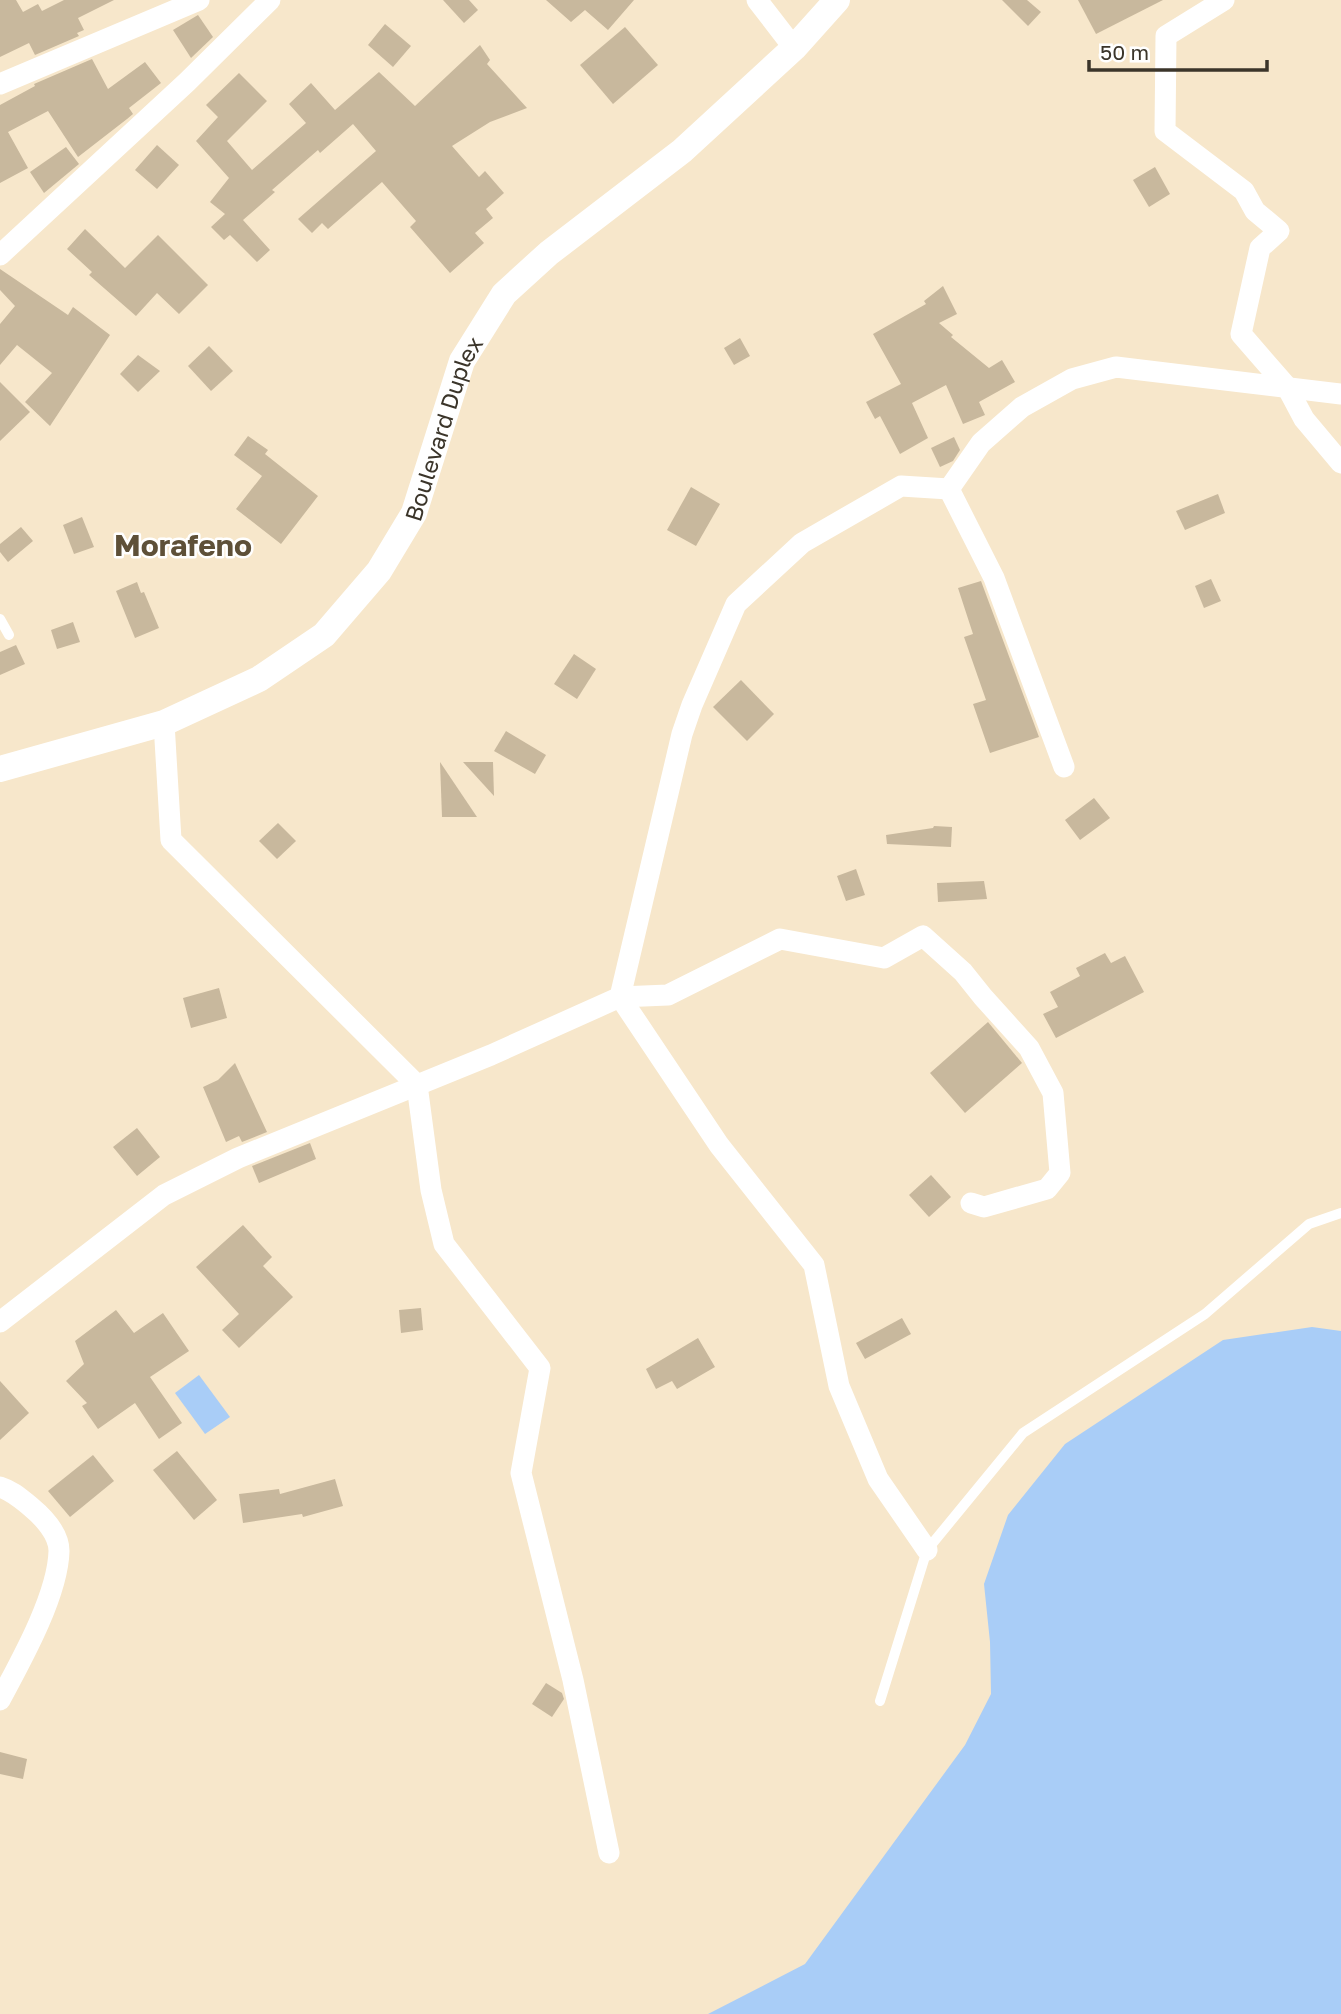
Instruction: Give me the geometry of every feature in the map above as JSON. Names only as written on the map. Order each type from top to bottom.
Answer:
[{"type":"street","points":[[0,84],[199,0]]},
{"type":"street","points":[[0,254],[187,82],[270,0]]},
{"type":"street","points":[[757,0],[794,48]]},
{"type":"street","name":"Boulevard Duplex","points":[[0,769],[164,723],[259,679],[324,635],[379,571],[414,513],[462,360],[504,294],[549,253],[682,151],[794,48],[837,0]]},
{"type":"street","points":[[1224,0],[1166,36],[1165,131],[1244,191],[1255,211],[1279,231],[1260,248],[1241,334],[1287,387],[1304,419],[1341,463]]},
{"type":"street","points":[[949,489],[981,443],[1022,407],[1072,379],[1116,366],[1341,394]]},
{"type":"street","points":[[927,1550],[878,1479],[839,1386],[814,1265],[719,1145],[620,997],[682,734],[736,604],[802,543],[901,486],[949,489]]},
{"type":"street","points":[[949,489],[994,578],[1064,766]]},
{"type":"street","points":[[164,723],[171,840],[417,1085],[431,1190],[444,1244],[540,1368],[521,1473],[573,1680],[609,1853]]},
{"type":"street","points":[[0,1322],[164,1195],[238,1158],[491,1055],[620,997],[668,995],[780,939],[884,958],[923,936],[963,972],[1029,1048],[1053,1093],[1060,1173],[1047,1189],[984,1207],[971,1203]]},
{"type":"street","points":[[0,1487],[11,1490],[46,1520],[59,1549],[50,1598],[0,1700]]},
{"type":"lane","points":[[0,619],[9,635]]},
{"type":"lane","points":[[880,1701],[927,1550],[1023,1433],[1205,1314],[1309,1224],[1341,1213]]},
{"type":"water","points":[[1312,1327],[1341,1331],[1341,2014],[708,2014],[805,1964],[965,1745],[991,1694],[990,1642],[984,1584],[1008,1515],[1065,1444],[1223,1340]]},
{"type":"water","points":[[199,1375],[230,1417],[205,1434],[175,1393]]},
{"type":"building","points":[[0,0],[16,0],[23,12],[38,4],[42,11],[64,0],[114,0],[78,18],[84,30],[77,33],[79,36],[35,55],[29,43],[0,57]]},
{"type":"building","points":[[443,0],[469,0],[478,10],[464,23]]},
{"type":"building","points":[[546,0],[634,0],[608,30],[585,10],[571,22]]},
{"type":"building","points":[[1002,0],[1027,0],[1041,12],[1028,26]]},
{"type":"building","points":[[1078,0],[1163,0],[1096,34]]},
{"type":"building","points":[[198,15],[213,37],[191,58],[173,30]]},
{"type":"building","points":[[385,24],[411,46],[393,67],[368,45]]},
{"type":"building","points":[[625,27],[658,65],[613,104],[580,65]]},
{"type":"building","points":[[480,45],[490,60],[487,64],[527,108],[490,122],[452,146],[479,177],[485,171],[504,193],[486,209],[493,218],[475,233],[484,243],[450,273],[410,227],[416,221],[382,182],[328,229],[322,223],[312,233],[298,219],[376,151],[353,124],[272,190],[275,192],[243,220],[270,250],[257,262],[230,235],[224,240],[211,227],[225,214],[210,202],[229,178],[196,141],[218,117],[206,105],[239,73],[267,101],[227,141],[252,170],[306,123],[289,104],[311,83],[335,110],[379,72],[415,106]]},
{"type":"building","points":[[92,59],[108,89],[145,62],[161,83],[129,108],[133,114],[78,157],[48,111],[8,132],[28,168],[0,183],[0,105],[35,86],[34,84]]},
{"type":"building","points":[[157,145],[179,165],[157,189],[135,170]]},
{"type":"building","points":[[66,147],[79,164],[44,193],[30,172]]},
{"type":"building","points":[[1155,167],[1170,194],[1149,207],[1133,180]]},
{"type":"building","points":[[85,229],[125,268],[158,235],[208,285],[179,314],[157,293],[136,316],[89,275],[92,272],[67,249]]},
{"type":"building","points":[[0,269],[68,315],[73,307],[110,335],[50,426],[25,402],[52,373],[17,345],[0,365],[0,324],[15,306],[0,290]]},
{"type":"building","points":[[943,286],[957,314],[939,323],[953,335],[951,337],[989,368],[1002,360],[1015,382],[979,402],[985,415],[963,424],[946,385],[912,403],[928,438],[900,454],[880,416],[875,419],[866,402],[901,384],[873,334],[926,304],[924,301]]},
{"type":"building","points":[[740,338],[750,356],[734,365],[724,348]]},
{"type":"building","points":[[209,346],[233,371],[211,391],[188,366]]},
{"type":"building","points":[[138,355],[160,371],[138,392],[120,374]]},
{"type":"building","points":[[0,382],[30,412],[0,441]]},
{"type":"building","points":[[248,436],[268,450],[265,454],[318,496],[281,544],[236,509],[262,476],[234,455]]},
{"type":"building","points":[[954,437],[960,450],[953,461],[940,467],[931,448]]},
{"type":"building","points":[[691,487],[720,504],[696,546],[667,530]]},
{"type":"building","points":[[1218,494],[1225,513],[1185,530],[1176,511]]},
{"type":"building","points":[[82,517],[94,547],[74,554],[63,525]]},
{"type":"building","points":[[21,527],[33,541],[8,562],[0,552],[0,544]]},
{"type":"building","points":[[1211,579],[1221,601],[1204,608],[1195,586]]},
{"type":"building","points":[[981,581],[1039,737],[990,753],[973,704],[986,700],[964,637],[973,634],[958,588]]},
{"type":"building","points":[[137,582],[159,628],[135,638],[116,591]]},
{"type":"building","points":[[73,622],[80,642],[57,649],[51,630]]},
{"type":"building","points":[[16,645],[25,664],[0,675],[0,652]]},
{"type":"building","points":[[574,654],[596,669],[577,699],[554,684]]},
{"type":"building","points":[[741,680],[774,714],[747,741],[713,707]]},
{"type":"building","points":[[506,731],[546,755],[535,774],[494,751]]},
{"type":"building","points":[[440,762],[477,817],[442,817]]},
{"type":"building","points":[[463,762],[493,762],[494,796]]},
{"type":"building","points":[[1094,798],[1110,818],[1080,840],[1065,820]]},
{"type":"building","points":[[278,823],[296,841],[277,859],[259,841]]},
{"type":"building","points":[[934,826],[952,827],[951,847],[887,844],[886,835]]},
{"type":"building","points":[[856,869],[865,895],[846,901],[837,876]]},
{"type":"building","points":[[984,881],[987,899],[938,902],[937,883]]},
{"type":"building","points":[[1105,953],[1111,963],[1125,956],[1144,992],[1056,1038],[1043,1014],[1058,1007],[1050,992],[1080,976],[1076,968]]},
{"type":"building","points":[[219,988],[227,1018],[191,1028],[183,998]]},
{"type":"building","points":[[988,1022],[1022,1063],[965,1113],[930,1073]]},
{"type":"building","points":[[235,1063],[267,1132],[242,1142],[239,1136],[226,1142],[203,1087],[218,1080]]},
{"type":"building","points":[[137,1128],[160,1157],[137,1176],[113,1147]]},
{"type":"building","points":[[310,1143],[316,1159],[259,1183],[252,1166]]},
{"type":"building","points":[[931,1175],[951,1197],[929,1217],[909,1195]]},
{"type":"building","points":[[243,1225],[272,1257],[263,1266],[293,1297],[239,1348],[222,1330],[239,1314],[196,1267]]},
{"type":"building","points":[[421,1308],[423,1330],[401,1333],[399,1310]]},
{"type":"building","points":[[116,1310],[134,1333],[163,1313],[189,1351],[150,1377],[182,1423],[159,1439],[135,1403],[98,1429],[82,1406],[87,1403],[66,1381],[84,1364],[75,1341]]},
{"type":"building","points":[[902,1318],[911,1334],[865,1359],[856,1343]]},
{"type":"building","points":[[698,1338],[715,1367],[677,1389],[672,1381],[656,1389],[646,1369]]},
{"type":"building","points":[[0,1381],[29,1413],[0,1440]]},
{"type":"building","points":[[177,1451],[217,1500],[194,1520],[153,1470]]},
{"type":"building","points":[[93,1455],[114,1481],[70,1517],[48,1491]]},
{"type":"building","points":[[335,1479],[343,1506],[303,1517],[302,1514],[243,1523],[239,1494],[279,1489],[280,1494]]},
{"type":"building","points":[[546,1683],[562,1693],[564,1699],[552,1717],[532,1704]]},
{"type":"building","points":[[0,1752],[27,1759],[23,1779],[0,1774]]},
{"type":"district","name":"Morafeno","points":[[183,545]]}]
